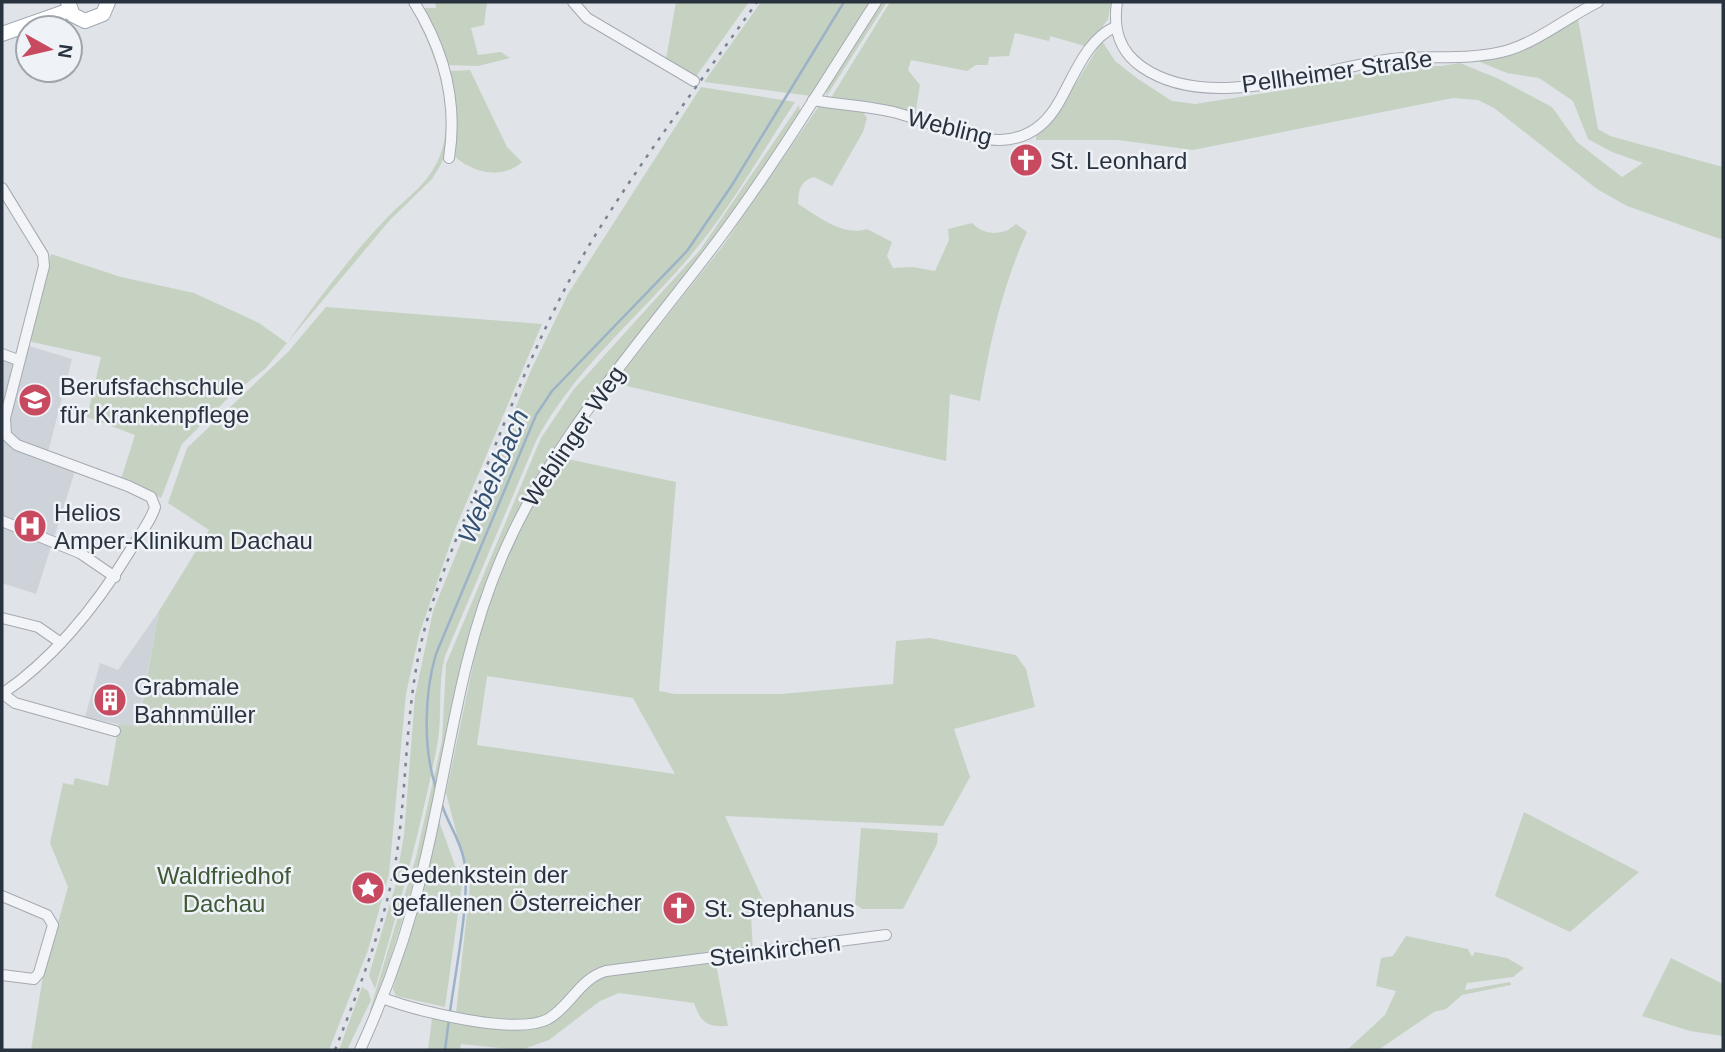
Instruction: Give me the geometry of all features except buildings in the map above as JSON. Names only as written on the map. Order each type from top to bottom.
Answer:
[{"type":"main road","points":[[2,34],[69,6],[79,19],[92,21],[103,15],[108,2]]},
{"type":"street","points":[[415,2],[431,31],[445,67],[453,125],[449,158]]},
{"type":"street","points":[[573,2],[587,18],[694,81]]},
{"type":"street","name":"Weblinger Weg","points":[[359,1050],[382,998],[417,890],[461,681],[477,625],[500,561],[537,483],[579,418],[754,191],[876,2]]},
{"type":"street","points":[[1115,27],[1117,2]]},
{"type":"street","name":"Pellheimer Straße","points":[[1115,27],[1125,51],[1152,73],[1184,85],[1218,87],[1259,84],[1391,60],[1507,50],[1598,2]]},
{"type":"street","name":"Webling","points":[[813,100],[894,113],[977,139],[1020,139],[1032,133],[1054,111],[1101,33],[1115,27]]},
{"type":"street","points":[[2,188],[43,254],[44,266],[18,360],[5,418],[4,438],[128,486],[151,497],[155,503],[154,511],[115,577],[61,643],[2,694],[15,703],[115,731]]},
{"type":"street","points":[[2,354],[18,360]]},
{"type":"street","points":[[2,521],[80,553],[115,577]]},
{"type":"street","points":[[2,618],[38,627],[61,643]]},
{"type":"street","points":[[2,896],[47,915],[53,925],[39,973],[34,979],[2,975]]},
{"type":"street","name":"Steinkirchen","points":[[382,998],[449,1014],[530,1024],[548,1018],[595,975],[886,935]]},
{"type":"shaded area","name":"Helios Amper-Klinikum Dachau","points":[[29,346],[72,359],[47,456],[76,468],[36,594],[2,583],[2,360],[13,363]]},
{"type":"shaded area","points":[[159,611],[137,728],[85,717],[100,663],[118,670]]},
{"type":"green space","points":[[408,2],[437,49],[447,104],[447,150],[432,179],[390,220],[287,343],[345,265],[388,216],[423,183],[439,157],[445,135],[443,89],[428,43]]},
{"type":"green space","points":[[435,2],[487,2],[484,25],[471,28],[478,55],[501,52],[510,58],[478,66],[447,65],[424,8],[436,8]]},
{"type":"green space","points":[[676,2],[749,2],[695,78],[666,59]]},
{"type":"green space","points":[[761,2],[871,2],[811,96],[704,82]]},
{"type":"green space","points":[[882,2],[887,2],[826,97],[827,89]]},
{"type":"green space","points":[[890,2],[1111,2],[1108,19],[1088,47],[1050,36],[1049,41],[1015,33],[1009,56],[989,57],[988,65],[976,65],[967,71],[911,60],[908,70],[920,85],[915,116],[829,101]]},
{"type":"green space","points":[[1578,19],[1598,129],[1610,136],[1723,167],[1723,240],[1627,206],[1597,189],[1494,108],[1478,100],[1453,98],[1193,150],[1118,140],[1036,140],[1036,135],[1062,106],[1102,41],[1115,61],[1138,79],[1172,101],[1195,104],[1303,87],[1394,66],[1441,66],[1460,63],[1499,79],[1552,107],[1577,142],[1622,177],[1643,163],[1612,152],[1588,139],[1573,101],[1539,78],[1507,73],[1480,62]]},
{"type":"green space","points":[[470,70],[507,147],[522,162],[514,168],[497,173],[488,172],[471,167],[455,157],[457,122],[450,71]]},
{"type":"green space","points":[[701,87],[795,102],[730,204],[701,243],[586,369],[536,441],[445,656],[441,678],[439,735],[431,777],[375,989],[369,975],[395,887],[404,835],[415,696],[433,611],[531,370],[568,294]]},
{"type":"green space","points":[[799,105],[800,113],[744,198],[613,366],[556,447],[508,533],[482,604],[436,798],[407,905],[385,975],[370,1010],[416,857],[442,741],[446,664],[541,438],[574,389],[700,250]]},
{"type":"green space","points":[[819,106],[863,112],[867,118],[863,132],[832,186],[814,177],[805,181],[798,204],[840,228],[858,231],[867,229],[892,242],[887,256],[893,268],[913,267],[935,271],[949,240],[948,229],[972,223],[982,230],[994,233],[1006,231],[1016,224],[1027,232],[998,315],[980,401],[950,394],[946,461],[614,383],[722,247]]},
{"type":"green space","points":[[51,254],[121,277],[194,293],[259,323],[287,343],[266,368],[228,398],[182,444],[161,498],[121,479],[135,435],[87,417],[101,357],[32,342],[29,335]]},
{"type":"green space","name":"Waldfriedhof Dachau","points":[[326,307],[542,324],[456,527],[419,635],[406,694],[389,874],[368,950],[329,1050],[31,1050],[43,976],[68,887],[50,843],[63,783],[73,785],[75,778],[108,786],[119,724],[138,727],[159,611],[209,530],[168,503],[187,448],[288,352]]},
{"type":"green space","points":[[558,457],[676,482],[659,691],[675,694],[781,694],[893,684],[896,641],[930,638],[1016,655],[1026,669],[1035,707],[954,729],[970,777],[943,826],[725,816],[769,913],[751,914],[753,953],[715,959],[728,1026],[715,1026],[706,1022],[699,1015],[694,1003],[619,993],[600,1001],[549,1040],[521,1050],[461,1044],[460,1050],[428,1050],[432,1018],[456,1013],[470,885],[446,793],[484,613],[525,516]],"holes":[[[487,676],[633,698],[675,774],[477,745]]]},
{"type":"green space","points":[[1524,812],[1639,872],[1570,932],[1495,896]]},
{"type":"green space","points":[[439,821],[462,885],[445,1007],[396,996],[393,989]]},
{"type":"green space","points":[[861,828],[938,833],[937,844],[903,909],[862,909],[855,904]]},
{"type":"green space","points":[[1406,936],[1468,949],[1472,957],[1475,952],[1507,958],[1524,968],[1513,977],[1467,983],[1465,990],[1510,982],[1511,985],[1462,995],[1446,1009],[1434,1012],[1378,1050],[1347,1050],[1385,1015],[1396,991],[1376,986],[1381,958],[1393,956]]},
{"type":"green space","points":[[1671,958],[1723,984],[1723,1036],[1690,1031],[1642,1016]]},
{"type":"green space","points":[[362,987],[368,991],[371,1000],[347,1050],[339,1050]]},
{"type":"waterway","name":"Webelsbach","points":[[436,788],[427,739],[427,704],[436,654],[536,415],[552,391],[687,251],[732,185],[844,2]]},
{"type":"waterway","name":"Webelsbach","points":[[442,805],[462,852],[466,876],[464,914],[450,1012]]},
{"type":"waterway","name":"Webelsbach","points":[[445,1050],[449,1019]]},
{"type":"railway","points":[[335,1050],[371,953],[392,878],[401,824],[410,709],[419,652],[432,603],[455,543],[536,349],[577,266],[632,178],[757,2]]},
{"type":"place","name":"St. Leonhard","points":[[1026,160]]},
{"type":"place","name":"Berufsfachschule für Krankenpflege","points":[[35,400]]},
{"type":"place","name":"Helios Amper-Klinikum Dachau","points":[[30,526]]},
{"type":"place","name":"Grabmale Bahnmüller","points":[[110,700]]},
{"type":"place","name":"Gedenkstein der gefallenen Österreicher","points":[[368,888]]},
{"type":"place","name":"St. Stephanus","points":[[679,908]]}]
